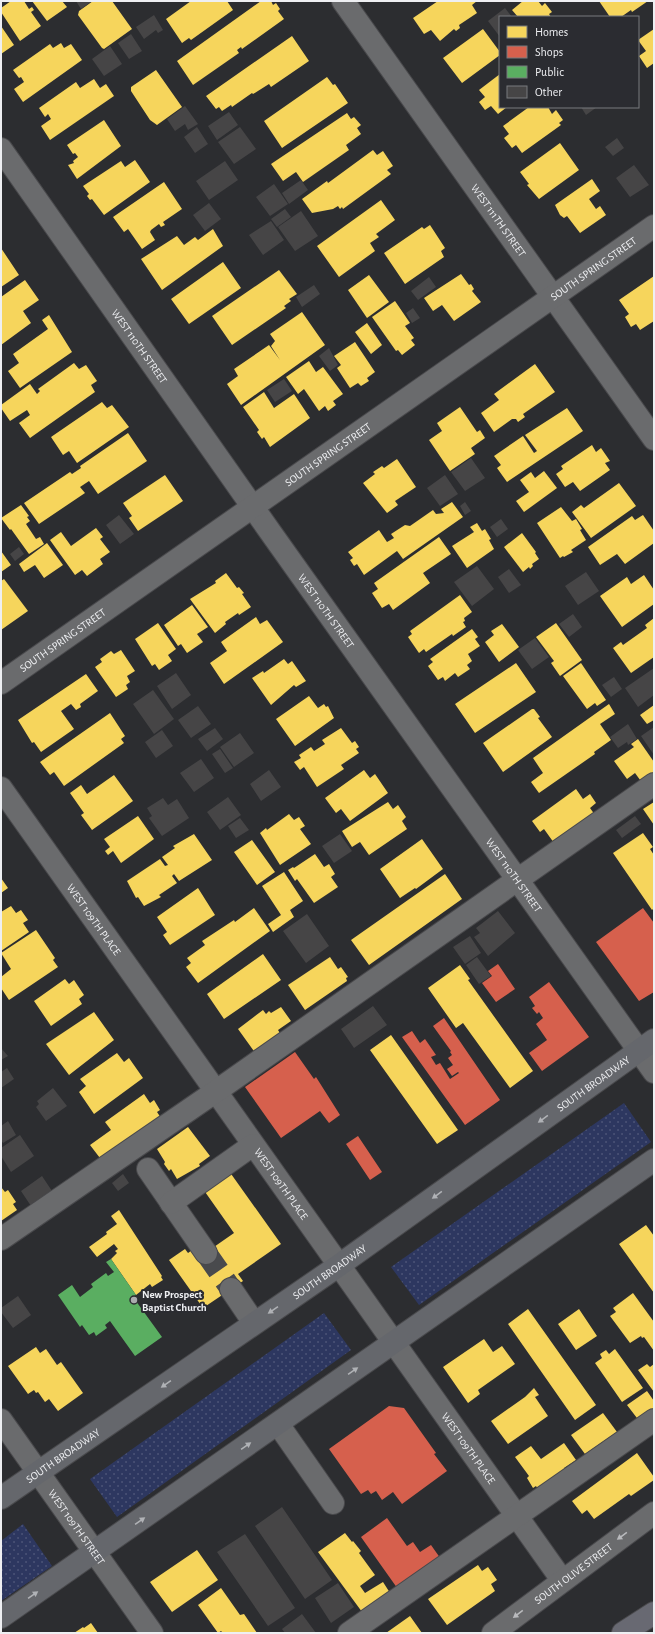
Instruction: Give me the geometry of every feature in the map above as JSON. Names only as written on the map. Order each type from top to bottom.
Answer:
[{"type":"highway","points":[[623,1633],[654,1613]]},
{"type":"main road","name":"SOUTH BROADWAY","points":[[1,1498],[338,1266],[646,1045]]},
{"type":"main road","points":[[1,1617],[654,1160]]},
{"type":"main road","points":[[1,1506],[38,1472]]},
{"type":"street","name":"WEST 111TH STREET","points":[[343,1],[654,439]]},
{"type":"street","name":"WEST 110TH STREET","points":[[1,149],[516,880],[646,1045],[654,1072]]},
{"type":"street","name":"SOUTH SPRING STREET","points":[[1,683],[654,226]]},
{"type":"street","points":[[1,1239],[215,1092],[654,784]]},
{"type":"street","name":"WEST 109TH PLACE","points":[[1,788],[392,1343],[562,1580]]},
{"type":"street","points":[[171,1203],[253,1145]]},
{"type":"street","points":[[148,1170],[206,1253]]},
{"type":"street","points":[[231,1289],[254,1323]]},
{"type":"street","name":"WEST 109TH STREET","points":[[1,1420],[152,1633]]},
{"type":"street","points":[[349,1633],[654,1420]]},
{"type":"street","points":[[278,1424],[333,1503]]},
{"type":"street","name":"SOUTH OLIVE STREET","points":[[493,1633],[562,1580],[654,1513]]},
{"type":"shaded area","points":[[624,1103],[651,1142],[419,1305],[391,1267]]},
{"type":"shaded area","points":[[324,1313],[351,1350],[117,1517],[90,1479]]},
{"type":"shaded area","points":[[23,1524],[52,1566],[1,1601],[1,1541]]},
{"type":"building: Homes","points":[[11,1],[24,1],[29,9],[32,7],[34,10],[31,12],[41,26],[20,41],[1,12],[1,8]]},
{"type":"building: Homes","points":[[32,1],[62,1],[67,7],[47,21]]},
{"type":"building: Homes","points":[[93,1],[112,1],[132,29],[104,49],[78,15],[79,11]]},
{"type":"building: Homes","points":[[191,1],[227,1],[233,10],[191,40],[189,38],[182,43],[166,19]]},
{"type":"building: Homes","points":[[261,1],[271,1],[273,5],[276,3],[280,9],[278,11],[284,19],[242,49],[241,47],[237,50],[239,53],[193,85],[177,61]]},
{"type":"building: Homes","points":[[438,1],[477,1],[472,5],[477,13],[459,25],[460,28],[456,31],[454,29],[440,41],[431,30],[424,34],[413,18]]},
{"type":"building: Homes","points":[[523,1],[538,1],[542,6],[545,3],[552,12],[549,14],[550,16],[517,16],[512,10]]},
{"type":"building: Homes","points":[[599,1],[648,1],[632,12],[631,10],[622,16],[609,16]]},
{"type":"building: Homes","points":[[1,26],[14,45],[1,54]]},
{"type":"building: Homes","points":[[483,29],[499,51],[499,56],[462,83],[443,58]]},
{"type":"building: Homes","points":[[654,29],[654,63],[647,68],[639,56],[646,51],[639,39]]},
{"type":"building: Homes","points":[[292,36],[309,61],[271,87],[269,84],[253,94],[252,93],[232,107],[231,105],[222,111],[219,107],[216,109],[206,96]]},
{"type":"building: Homes","points":[[61,43],[64,48],[71,44],[82,60],[23,102],[14,89],[24,82],[13,70],[50,44],[53,48]]},
{"type":"building: Homes","points":[[156,70],[182,107],[157,125],[150,120],[131,91],[131,87]]},
{"type":"building: Homes","points":[[499,75],[499,108],[506,108],[498,114],[491,106],[485,110],[479,102],[485,97],[479,90]]},
{"type":"building: Homes","points":[[327,77],[333,85],[335,84],[348,103],[282,148],[264,121]]},
{"type":"building: Homes","points":[[94,79],[100,88],[106,84],[114,96],[50,140],[41,126],[51,119],[48,114],[45,117],[39,108],[76,82],[80,88]]},
{"type":"building: Homes","points":[[528,108],[549,108],[552,114],[556,110],[563,120],[559,123],[561,125],[522,153],[516,145],[512,148],[504,138],[509,134],[503,126]]},
{"type":"building: Homes","points":[[347,113],[351,119],[354,117],[361,125],[357,128],[361,134],[346,145],[349,150],[303,182],[296,172],[283,181],[271,164]]},
{"type":"building: Homes","points":[[104,120],[121,146],[77,179],[68,165],[74,163],[73,161],[78,157],[75,153],[73,154],[67,145]]},
{"type":"building: Homes","points":[[560,143],[579,170],[539,199],[527,185],[529,184],[520,172]]},
{"type":"building: Homes","points":[[373,150],[377,155],[383,151],[393,166],[387,170],[391,174],[343,209],[342,207],[340,209],[338,206],[333,209],[312,213],[302,199],[327,181],[328,183]]},
{"type":"building: Homes","points":[[135,160],[150,182],[104,215],[92,199],[90,200],[87,196],[89,194],[83,186],[121,161],[125,167]]},
{"type":"building: Homes","points":[[592,179],[600,191],[589,199],[596,209],[600,206],[606,215],[580,233],[567,216],[564,218],[560,215],[555,205]]},
{"type":"building: Homes","points":[[164,182],[182,209],[163,222],[165,225],[161,227],[159,224],[151,230],[150,232],[155,240],[142,249],[128,229],[124,232],[113,217]]},
{"type":"building: Homes","points":[[381,200],[395,220],[376,234],[379,237],[370,243],[375,251],[339,277],[317,246]]},
{"type":"building: Homes","points":[[430,225],[445,248],[441,251],[444,257],[405,284],[384,253],[422,227],[424,229]]},
{"type":"building: Homes","points":[[213,229],[223,246],[162,290],[141,259],[177,236],[184,245],[195,237],[198,240]]},
{"type":"building: Homes","points":[[1,248],[19,275],[1,287]]},
{"type":"building: Homes","points":[[223,262],[241,288],[189,324],[171,299]]},
{"type":"building: Homes","points":[[279,270],[297,294],[289,299],[291,301],[284,306],[286,308],[232,345],[212,316]]},
{"type":"building: Homes","points":[[461,274],[469,285],[471,284],[474,289],[472,291],[481,302],[454,321],[442,305],[433,311],[424,298]]},
{"type":"building: Homes","points":[[369,275],[389,302],[367,318],[348,290]]},
{"type":"building: Homes","points":[[654,276],[654,321],[640,330],[636,324],[631,327],[625,317],[629,314],[619,300]]},
{"type":"building: Homes","points":[[25,280],[39,300],[23,311],[31,323],[1,345],[1,297]]},
{"type":"building: Homes","points":[[395,301],[410,323],[405,326],[414,338],[411,340],[415,345],[402,355],[398,350],[396,351],[372,317]]},
{"type":"building: Homes","points":[[302,312],[325,345],[241,405],[227,384],[238,376],[234,369],[269,345],[280,360],[271,346],[275,341],[270,334]]},
{"type":"building: Homes","points":[[49,315],[72,352],[20,388],[8,371],[19,363],[13,354],[48,329],[42,320]]},
{"type":"building: Homes","points":[[367,323],[382,345],[371,354],[355,332]]},
{"type":"building: Homes","points":[[355,342],[375,372],[367,378],[369,381],[361,386],[358,383],[350,388],[337,368],[341,365],[334,356]]},
{"type":"building: Homes","points":[[309,361],[316,372],[323,367],[343,394],[333,401],[336,405],[328,411],[325,406],[319,411],[304,389],[298,394],[286,377]]},
{"type":"building: Homes","points":[[74,363],[79,369],[86,365],[97,381],[91,385],[95,392],[30,438],[19,423],[30,415],[27,410],[10,421],[1,408],[1,405],[30,384],[37,394],[40,391],[38,389]]},
{"type":"building: Homes","points":[[535,364],[555,392],[523,414],[525,417],[518,422],[516,419],[512,419],[494,432],[481,413],[499,400],[494,394]]},
{"type":"building: Homes","points":[[264,392],[274,408],[294,394],[310,418],[270,447],[264,437],[262,439],[257,432],[259,430],[243,407]]},
{"type":"building: Homes","points":[[102,402],[107,408],[112,405],[129,427],[77,463],[69,451],[63,455],[51,437]]},
{"type":"building: Homes","points":[[460,407],[477,432],[480,430],[485,438],[471,448],[475,454],[450,471],[429,440],[442,431],[437,423]]},
{"type":"building: Homes","points":[[567,408],[583,431],[507,482],[497,468],[501,465],[494,456],[523,436],[534,453],[537,451],[525,435]]},
{"type":"building: Homes","points":[[128,433],[147,461],[98,494],[89,481],[80,487],[85,493],[39,524],[24,503],[70,472],[72,474],[81,468],[80,466]]},
{"type":"building: Homes","points":[[592,445],[596,452],[601,448],[610,461],[605,463],[610,470],[580,491],[573,482],[565,487],[556,474],[563,469],[561,466]]},
{"type":"building: Homes","points":[[397,459],[416,487],[395,501],[398,505],[387,513],[363,483],[375,474],[373,472],[382,466],[384,468]]},
{"type":"building: Homes","points":[[544,471],[557,488],[524,512],[516,501],[529,492],[520,480],[531,472],[535,478]]},
{"type":"building: Homes","points":[[165,475],[183,501],[138,531],[129,518],[132,516],[123,503]]},
{"type":"building: Homes","points":[[619,483],[636,506],[591,538],[572,512],[581,505],[584,508]]},
{"type":"building: Homes","points":[[452,502],[463,517],[403,559],[397,551],[364,575],[357,564],[354,566],[350,560],[353,558],[348,552],[379,530],[387,542],[394,538],[391,534],[405,525],[410,526],[433,510],[436,514],[444,513],[441,509]]},
{"type":"building: Homes","points":[[21,505],[29,516],[27,517],[30,521],[26,524],[36,539],[40,537],[44,544],[29,554],[1,518]]},
{"type":"building: Homes","points":[[561,507],[572,521],[576,519],[586,540],[571,550],[573,552],[560,558],[537,523]]},
{"type":"building: Homes","points":[[643,515],[654,531],[654,543],[625,564],[617,554],[600,565],[588,547],[632,516],[635,520]]},
{"type":"building: Homes","points":[[477,523],[482,531],[485,529],[491,539],[489,540],[494,549],[467,568],[452,546],[474,532],[470,527]]},
{"type":"building: Homes","points":[[96,528],[103,537],[100,539],[110,552],[100,559],[103,564],[87,576],[82,570],[75,575],[50,540],[61,532],[71,546]]},
{"type":"building: Homes","points":[[522,533],[536,552],[535,553],[539,559],[532,564],[533,566],[530,569],[529,567],[523,572],[504,547]]},
{"type":"building: Homes","points":[[439,537],[451,554],[423,573],[430,583],[393,610],[389,604],[382,608],[372,593],[378,589],[374,583]]},
{"type":"building: Homes","points":[[47,543],[63,565],[44,578],[35,565],[24,572],[19,564]]},
{"type":"building: Homes","points":[[1,551],[11,565],[1,572]]},
{"type":"building: Homes","points":[[226,573],[237,588],[239,587],[244,593],[242,594],[251,607],[239,615],[238,613],[225,622],[226,624],[215,633],[190,599],[216,583],[215,581]]},
{"type":"building: Homes","points":[[644,575],[654,590],[654,604],[622,627],[600,596],[627,577],[631,584]]},
{"type":"building: Homes","points":[[4,579],[28,611],[1,630],[1,581]]},
{"type":"building: Homes","points":[[460,595],[472,612],[464,618],[465,621],[463,622],[466,627],[453,636],[452,634],[426,652],[424,649],[419,653],[408,637],[412,634],[410,631]]},
{"type":"building: Homes","points":[[192,605],[208,627],[197,634],[203,642],[187,653],[181,644],[178,646],[164,625]]},
{"type":"building: Homes","points":[[256,617],[260,624],[267,620],[283,642],[224,684],[210,663],[227,651],[221,642]]},
{"type":"building: Homes","points":[[654,618],[654,657],[631,673],[613,648],[621,642],[623,645],[647,628],[645,625]]},
{"type":"building: Homes","points":[[158,623],[176,649],[168,655],[172,661],[159,670],[155,664],[152,666],[135,639]]},
{"type":"building: Homes","points":[[556,623],[582,660],[560,676],[551,663],[554,661],[536,637]]},
{"type":"building: Homes","points":[[502,624],[519,647],[499,662],[485,642],[494,635],[491,631]]},
{"type":"building: Homes","points":[[472,629],[478,637],[475,639],[480,646],[468,654],[472,661],[467,665],[470,669],[458,677],[455,673],[445,681],[443,677],[438,680],[428,666],[433,662],[430,659]]},
{"type":"building: Homes","points":[[121,650],[135,671],[127,676],[130,682],[126,685],[128,689],[116,697],[95,667],[102,662],[100,659],[111,651],[114,654]]},
{"type":"building: Homes","points":[[284,659],[288,664],[292,661],[306,681],[296,687],[294,685],[271,705],[252,678],[263,671],[264,673]]},
{"type":"building: Homes","points":[[516,663],[536,692],[475,733],[455,704]]},
{"type":"building: Homes","points":[[581,663],[606,700],[597,706],[595,703],[587,709],[563,676]]},
{"type":"building: Homes","points":[[86,674],[98,691],[80,704],[81,707],[76,710],[71,704],[61,711],[74,729],[41,752],[34,742],[32,743],[18,720]]},
{"type":"building: Homes","points":[[309,696],[318,708],[324,704],[326,707],[328,706],[334,718],[295,746],[276,719]]},
{"type":"building: Homes","points":[[609,704],[615,714],[600,724],[611,740],[594,752],[595,754],[539,793],[531,782],[543,773],[533,758]]},
{"type":"building: Homes","points":[[654,705],[654,720],[647,724],[640,715]]},
{"type":"building: Homes","points":[[534,709],[540,717],[538,718],[552,737],[503,772],[483,743]]},
{"type":"building: Homes","points":[[110,713],[125,736],[121,739],[124,743],[64,786],[54,772],[50,775],[40,762]]},
{"type":"building: Homes","points":[[341,728],[352,743],[355,741],[359,747],[356,749],[359,753],[341,765],[344,769],[317,787],[304,767],[300,770],[294,762],[301,758],[299,755],[311,747],[314,751],[325,744],[322,740]]},
{"type":"building: Homes","points":[[638,739],[654,762],[654,776],[643,784],[635,773],[627,779],[614,761],[634,747],[631,744]]},
{"type":"building: Homes","points":[[364,770],[370,778],[375,774],[388,793],[350,821],[341,809],[336,813],[325,798]]},
{"type":"building: Homes","points":[[114,775],[133,801],[92,830],[81,815],[84,813],[70,793],[81,785],[87,794]]},
{"type":"building: Homes","points":[[576,789],[583,799],[590,794],[596,803],[590,808],[595,815],[554,843],[544,829],[540,832],[532,821]]},
{"type":"building: Homes","points":[[388,802],[393,809],[398,805],[406,817],[402,821],[407,829],[369,855],[360,842],[352,847],[342,831]]},
{"type":"building: Homes","points":[[654,802],[654,825],[643,809]]},
{"type":"building: Homes","points":[[289,814],[294,820],[299,817],[305,826],[300,829],[311,844],[280,865],[260,833],[266,828],[267,830]]},
{"type":"building: Homes","points":[[138,816],[154,839],[121,863],[113,851],[108,855],[105,851],[110,847],[104,839]]},
{"type":"building: Homes","points":[[643,833],[653,847],[650,849],[654,855],[654,908],[652,910],[613,853]]},
{"type":"building: Homes","points":[[194,834],[212,860],[179,881],[174,874],[172,876],[177,883],[159,895],[161,897],[144,906],[138,897],[136,898],[127,881],[160,859],[165,866],[168,865],[162,857],[175,848],[173,846]]},
{"type":"building: Homes","points":[[422,839],[443,869],[416,889],[415,888],[400,898],[380,869]]},
{"type":"building: Homes","points":[[252,840],[275,872],[257,885],[234,852]]},
{"type":"building: Homes","points":[[315,854],[324,867],[329,864],[335,874],[331,877],[338,887],[314,903],[297,879],[295,881],[288,870],[293,867],[294,868]]},
{"type":"building: Homes","points":[[284,872],[303,901],[290,910],[294,917],[273,932],[268,924],[281,915],[262,886]]},
{"type":"building: Homes","points":[[445,874],[462,899],[369,965],[351,940]]},
{"type":"building: Homes","points":[[1,878],[8,888],[1,893]]},
{"type":"building: Homes","points":[[198,888],[215,915],[170,945],[163,935],[167,932],[157,917]]},
{"type":"building: Homes","points":[[11,906],[16,913],[21,910],[28,920],[23,923],[29,932],[1,951],[1,912]]},
{"type":"building: Homes","points":[[254,908],[270,931],[198,983],[186,967],[191,963],[187,958],[205,945],[202,941],[234,920],[235,922]]},
{"type":"building: Homes","points":[[36,930],[55,958],[53,960],[58,967],[9,1000],[1,988],[1,977],[11,969],[1,953]]},
{"type":"building: Homes","points":[[263,954],[281,980],[224,1019],[207,994]]},
{"type":"building: Homes","points":[[330,957],[338,969],[341,967],[348,977],[346,978],[347,981],[305,1010],[288,985]]},
{"type":"building: Homes","points":[[460,965],[470,979],[468,980],[533,1071],[510,1088],[463,1023],[456,1028],[428,988]]},
{"type":"building: Homes","points":[[65,979],[69,984],[74,980],[84,995],[79,999],[82,1004],[51,1026],[34,1001]]},
{"type":"building: Homes","points":[[281,1007],[291,1021],[278,1030],[281,1035],[256,1054],[238,1029],[263,1010],[266,1014],[269,1011],[271,1013]]},
{"type":"building: Homes","points":[[94,1012],[114,1040],[69,1075],[46,1044]]},
{"type":"building: Homes","points":[[391,1035],[458,1130],[437,1144],[370,1050]]},
{"type":"building: Homes","points":[[117,1053],[124,1062],[129,1058],[143,1078],[94,1114],[79,1092],[86,1086],[80,1079]]},
{"type":"building: Homes","points":[[144,1094],[150,1103],[154,1100],[160,1110],[157,1112],[163,1121],[103,1162],[90,1145],[111,1130],[105,1122]]},
{"type":"building: Homes","points":[[188,1127],[210,1156],[199,1164],[200,1166],[177,1179],[171,1169],[169,1171],[164,1164],[165,1162],[157,1149]]},
{"type":"building: Homes","points":[[229,1171],[281,1244],[238,1274],[243,1281],[203,1308],[169,1260],[185,1249],[188,1253],[195,1248],[201,1256],[234,1233],[203,1189]]},
{"type":"building: Homes","points":[[1,1187],[5,1192],[8,1190],[16,1202],[13,1204],[17,1210],[1,1221]]},
{"type":"building: Homes","points":[[119,1210],[162,1276],[161,1277],[163,1280],[152,1287],[150,1284],[136,1295],[111,1259],[117,1253],[115,1251],[118,1249],[114,1244],[97,1257],[89,1247],[107,1234],[106,1232],[117,1224],[111,1216]]},
{"type":"building: Homes","points":[[646,1225],[654,1236],[654,1293],[619,1244]]},
{"type":"building: Homes","points":[[633,1293],[654,1322],[654,1351],[644,1337],[642,1338],[641,1336],[630,1343],[610,1316],[616,1312],[613,1308]]},
{"type":"building: Homes","points":[[528,1309],[596,1405],[575,1420],[508,1324]]},
{"type":"building: Homes","points":[[579,1309],[597,1336],[576,1350],[558,1324]]},
{"type":"building: Homes","points":[[484,1339],[493,1352],[502,1346],[515,1364],[478,1390],[480,1394],[468,1403],[443,1367]]},
{"type":"building: Homes","points":[[36,1347],[40,1353],[46,1349],[57,1365],[61,1362],[83,1393],[58,1411],[49,1399],[45,1402],[38,1392],[36,1393],[34,1390],[28,1394],[8,1366]]},
{"type":"building: Homes","points":[[615,1349],[643,1388],[622,1402],[595,1363],[602,1358],[600,1354],[606,1350],[609,1354]]},
{"type":"building: Homes","points":[[647,1364],[650,1367],[654,1364],[654,1392],[638,1370]]},
{"type":"building: Homes","points":[[534,1388],[539,1395],[535,1397],[548,1416],[508,1444],[491,1421],[525,1397]]},
{"type":"building: Homes","points":[[647,1391],[654,1401],[654,1412],[640,1422],[627,1405]]},
{"type":"building: Homes","points":[[603,1413],[617,1432],[585,1454],[571,1435]]},
{"type":"building: Homes","points":[[564,1443],[576,1460],[564,1468],[567,1471],[539,1491],[536,1486],[533,1488],[527,1478],[529,1476],[515,1457],[531,1446],[541,1459]]},
{"type":"building: Homes","points":[[637,1453],[654,1477],[654,1480],[631,1496],[629,1494],[594,1519],[587,1510],[582,1514],[572,1501]]},
{"type":"building: Homes","points":[[345,1533],[361,1551],[359,1553],[375,1575],[360,1586],[365,1593],[383,1582],[392,1596],[365,1616],[318,1552]]},
{"type":"building: Homes","points":[[197,1550],[218,1580],[172,1612],[150,1582]]},
{"type":"building: Homes","points":[[478,1565],[482,1571],[488,1567],[497,1580],[491,1584],[495,1591],[447,1625],[428,1599]]},
{"type":"building: Homes","points":[[221,1588],[240,1615],[244,1614],[257,1633],[223,1633],[221,1631],[218,1633],[198,1605]]},
{"type":"building: Homes","points":[[410,1616],[422,1633],[386,1633]]},
{"type":"building: Homes","points":[[91,1623],[98,1633],[74,1633],[83,1627],[84,1628]]},
{"type":"building: Shops","points":[[643,908],[654,923],[654,992],[639,1001],[596,942]]},
{"type":"building: Shops","points":[[498,964],[515,989],[496,1002],[482,983],[492,976],[488,971]]},
{"type":"building: Shops","points":[[549,982],[589,1037],[542,1071],[529,1053],[547,1040],[536,1024],[543,1018],[539,1012],[537,1014],[532,1008],[535,1006],[529,997]]},
{"type":"building: Shops","points":[[444,1018],[500,1100],[465,1125],[402,1037],[412,1031],[420,1043],[425,1039],[436,1055],[431,1057],[436,1065],[440,1063],[450,1079],[459,1073],[458,1072],[452,1076],[447,1069],[453,1065],[448,1058],[452,1055],[450,1052],[451,1051],[433,1026]]},
{"type":"building: Shops","points":[[295,1052],[314,1079],[316,1077],[340,1115],[329,1123],[320,1111],[281,1138],[245,1087]]},
{"type":"building: Shops","points":[[358,1136],[382,1172],[370,1180],[346,1144]]},
{"type":"building: Shops","points":[[389,1406],[404,1408],[447,1471],[402,1504],[393,1492],[382,1500],[376,1491],[371,1494],[368,1490],[361,1494],[329,1449]]},
{"type":"building: Shops","points":[[387,1518],[407,1546],[413,1542],[420,1552],[431,1545],[443,1562],[400,1592],[361,1537]]},
{"type":"building: Public","points":[[111,1259],[136,1295],[133,1297],[162,1337],[135,1356],[110,1321],[105,1325],[107,1328],[96,1336],[94,1332],[89,1335],[82,1325],[80,1327],[58,1295],[72,1285],[80,1297],[93,1287],[91,1284],[106,1273],[108,1276],[114,1272],[106,1262]]},
{"type":"building: Other","points":[[76,1],[92,1],[81,9]]},
{"type":"building: Other","points":[[505,8],[511,16],[499,16],[499,36],[488,21]]},
{"type":"building: Other","points":[[154,15],[163,30],[158,33],[156,30],[144,39],[136,27]]},
{"type":"building: Other","points":[[131,34],[142,51],[129,59],[118,43]]},
{"type":"building: Other","points":[[110,46],[122,64],[104,76],[92,59]]},
{"type":"building: Other","points":[[185,106],[198,124],[188,130],[185,124],[175,131],[167,119]]},
{"type":"building: Other","points":[[582,108],[596,108],[586,115]]},
{"type":"building: Other","points":[[229,112],[238,125],[217,140],[208,126]]},
{"type":"building: Other","points":[[197,127],[208,144],[195,153],[184,137]]},
{"type":"building: Other","points":[[240,127],[256,149],[234,164],[218,142]]},
{"type":"building: Other","points":[[617,138],[624,148],[613,156],[605,147]]},
{"type":"building: Other","points":[[225,161],[238,180],[209,200],[196,181]]},
{"type":"building: Other","points":[[634,165],[649,185],[630,197],[616,178]]},
{"type":"building: Other","points":[[301,180],[308,190],[289,204],[282,193]]},
{"type":"building: Other","points":[[274,184],[288,204],[270,216],[256,197]]},
{"type":"building: Other","points":[[209,203],[221,219],[205,231],[193,215]]},
{"type":"building: Other","points":[[285,209],[291,217],[277,227],[271,219]]},
{"type":"building: Other","points":[[301,211],[318,236],[295,251],[278,227]]},
{"type":"building: Other","points":[[271,221],[284,240],[263,255],[249,235]]},
{"type":"building: Other","points":[[429,277],[436,287],[418,300],[411,291]]},
{"type":"building: Other","points":[[314,285],[320,294],[302,307],[296,297]]},
{"type":"building: Other","points":[[413,308],[420,318],[412,323],[406,313]]},
{"type":"building: Other","points":[[329,348],[338,365],[330,371],[319,356]]},
{"type":"building: Other","points":[[284,379],[292,391],[275,402],[267,390]]},
{"type":"building: Other","points":[[471,458],[485,478],[465,491],[451,472]]},
{"type":"building: Other","points":[[445,475],[458,494],[440,506],[427,488]]},
{"type":"building: Other","points":[[465,502],[471,511],[465,515],[460,506]]},
{"type":"building: Other","points":[[119,515],[134,534],[120,544],[106,525]]},
{"type":"building: Other","points":[[501,519],[508,529],[497,537],[490,527]]},
{"type":"building: Other","points":[[19,547],[24,554],[15,561],[10,554]]},
{"type":"building: Other","points":[[477,566],[494,589],[472,606],[454,582]]},
{"type":"building: Other","points":[[509,569],[521,585],[509,593],[498,577]]},
{"type":"building: Other","points":[[586,572],[599,591],[578,605],[565,586]]},
{"type":"building: Other","points":[[573,614],[582,627],[569,637],[559,624]]},
{"type":"building: Other","points":[[535,638],[549,657],[532,669],[518,650]]},
{"type":"building: Other","points":[[654,668],[654,695],[638,707],[625,688]]},
{"type":"building: Other","points":[[176,673],[191,695],[172,709],[157,686]]},
{"type":"building: Other","points":[[614,677],[622,689],[611,697],[602,685]]},
{"type":"building: Other","points":[[153,690],[174,719],[154,734],[133,704]]},
{"type":"building: Other","points":[[198,706],[211,724],[191,738],[178,720]]},
{"type":"building: Other","points":[[628,724],[637,739],[628,745],[627,742],[618,748],[610,737]]},
{"type":"building: Other","points":[[654,727],[654,755],[641,736]]},
{"type":"building: Other","points":[[215,728],[223,739],[207,751],[198,739]]},
{"type":"building: Other","points":[[162,730],[173,746],[156,758],[145,742]]},
{"type":"building: Other","points":[[240,733],[254,753],[234,767],[220,747]]},
{"type":"building: Other","points":[[220,749],[233,768],[225,773],[212,754]]},
{"type":"building: Other","points":[[201,759],[214,778],[194,792],[180,773]]},
{"type":"building: Other","points":[[269,770],[281,787],[261,801],[250,784]]},
{"type":"building: Other","points":[[228,797],[241,815],[220,830],[207,812]]},
{"type":"building: Other","points":[[163,798],[168,805],[177,799],[189,818],[162,836],[149,818],[152,816],[147,808]]},
{"type":"building: Other","points":[[635,816],[641,824],[622,838],[616,830]]},
{"type":"building: Other","points":[[240,818],[249,830],[236,838],[228,826]]},
{"type":"building: Other","points":[[340,834],[352,851],[334,863],[322,846]]},
{"type":"building: Other","points":[[498,911],[515,933],[488,956],[474,937],[480,933],[476,928]]},
{"type":"building: Other","points":[[307,914],[329,946],[306,963],[283,931]]},
{"type":"building: Other","points":[[470,936],[481,953],[465,964],[453,947]]},
{"type":"building: Other","points":[[477,957],[491,976],[479,984],[466,965]]},
{"type":"building: Other","points":[[373,1006],[387,1025],[354,1048],[341,1029]]},
{"type":"building: Other","points":[[1,1048],[8,1056],[1,1060]]},
{"type":"building: Other","points":[[7,1068],[14,1079],[1,1088],[1,1072]]},
{"type":"building: Other","points":[[53,1088],[67,1106],[46,1121],[36,1107],[39,1104],[37,1101]]},
{"type":"building: Other","points":[[8,1121],[16,1135],[3,1143],[1,1140],[1,1126]]},
{"type":"building: Other","points":[[20,1135],[34,1156],[11,1172],[1,1156],[1,1148]]},
{"type":"building: Other","points":[[123,1174],[129,1183],[118,1191],[112,1183]]},
{"type":"building: Other","points":[[42,1176],[56,1197],[35,1212],[21,1191]]},
{"type":"building: Other","points":[[18,1296],[31,1315],[13,1328],[1,1312],[1,1308]]},
{"type":"building: Other","points":[[282,1507],[332,1580],[305,1599],[255,1526]]},
{"type":"building: Other","points":[[245,1534],[295,1608],[268,1626],[217,1552]]},
{"type":"building: Other","points":[[338,1583],[354,1607],[331,1623],[315,1598]]},
{"type":"building: Other","points":[[302,1614],[316,1633],[285,1633],[282,1629]]},
{"type":"tunnel","points":[[206,1253],[231,1289]]},
{"type":"place","name":"New Prospect Baptist Church","points":[[134,1300]]}]
